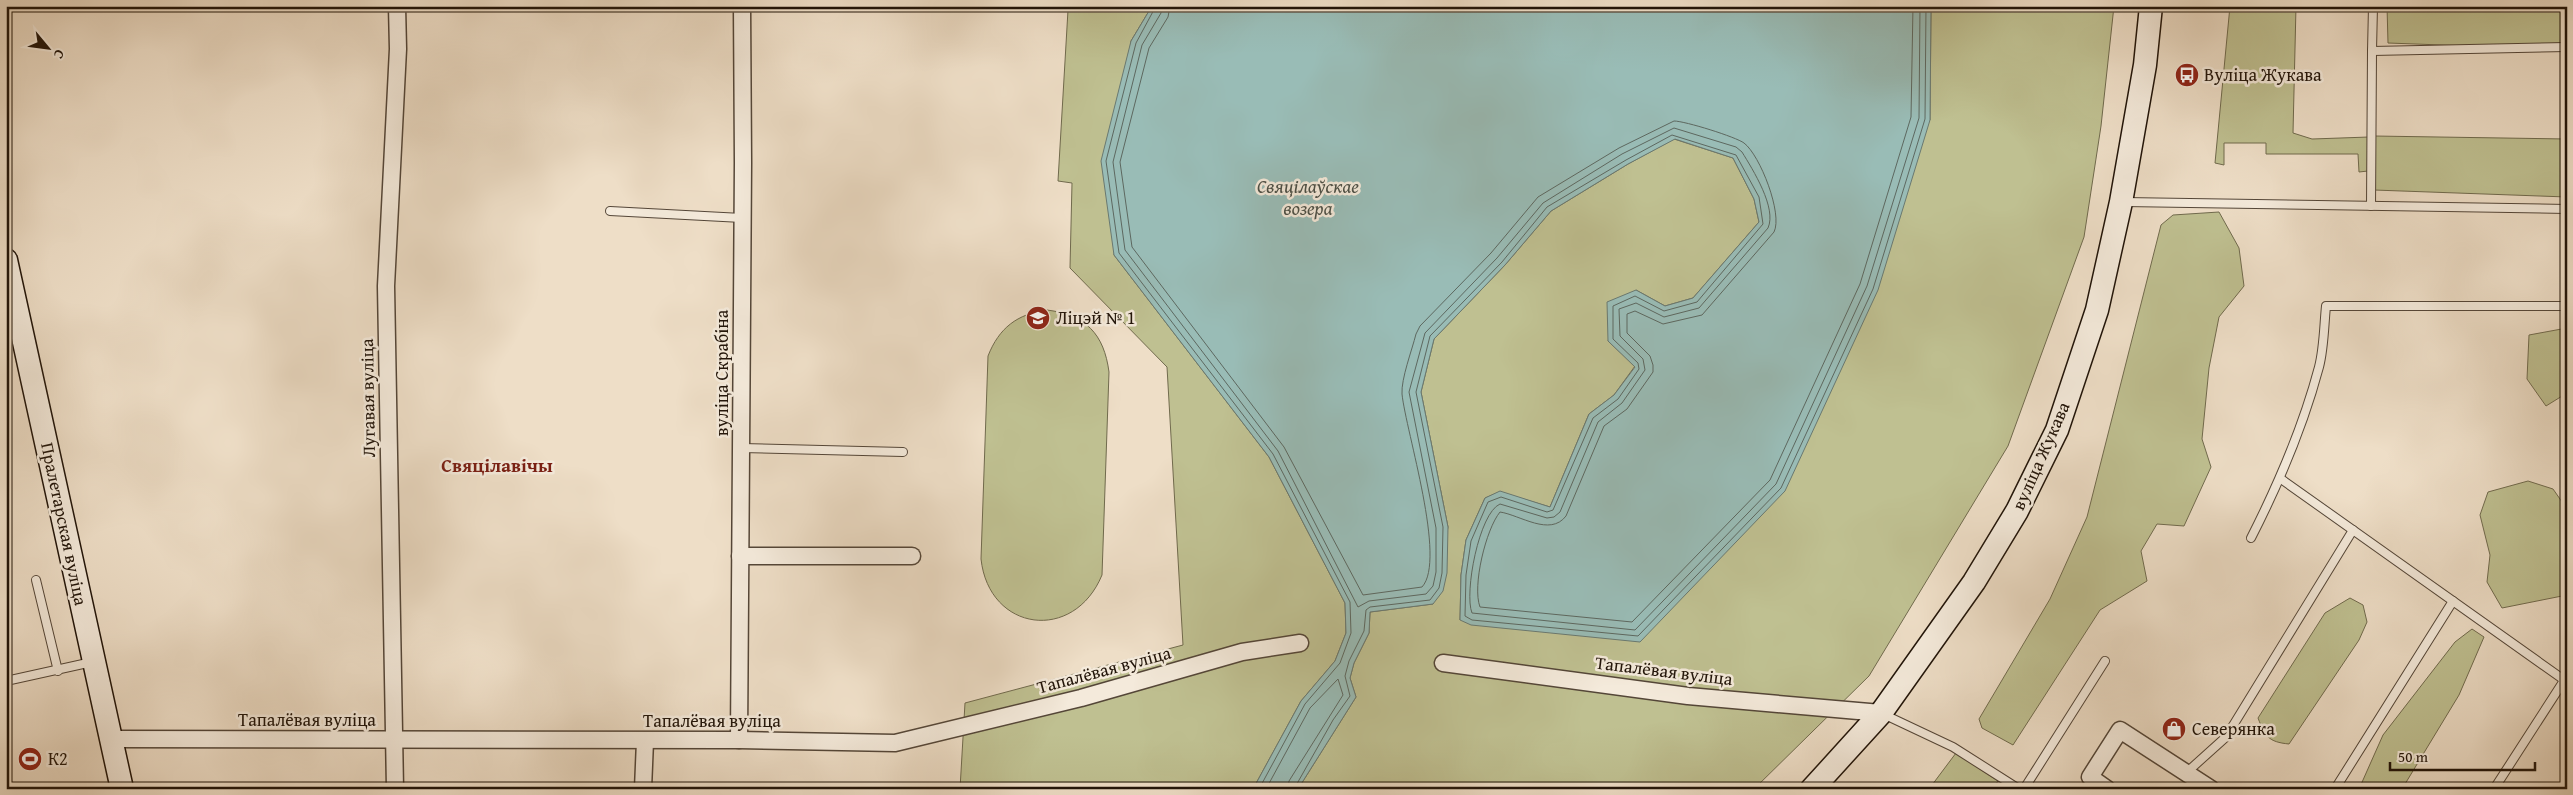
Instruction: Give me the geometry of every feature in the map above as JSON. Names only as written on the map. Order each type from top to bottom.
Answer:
[{"type":"street","name":"Лугавая вуліца","points":[[394,789],[386,286],[398,49],[397,6]]},
{"type":"street","name":"вуліца Скрабіна","points":[[739,740],[742,6]]},
{"type":"street","name":"вуліца Жукава","points":[[1812,789],[1881,714],[1974,582],[2017,511],[2057,430],[2097,310],[2122,202],[2145,65],[2151,6]]},
{"type":"street","name":"Пралетарская вуліца","points":[[6,260],[122,789]]},
{"type":"street","points":[[740,556],[912,556]]},
{"type":"street","name":"Тапалёвая вуліца","points":[[110,739],[739,740],[895,743],[1081,698],[1242,652],[1300,643]]},
{"type":"street","name":"Тапалёвая вуліца","points":[[1443,663],[1688,696],[1881,714]]},
{"type":"street","points":[[2107,789],[2090,777],[2120,730],[2211,789]]},
{"type":"street","points":[[643,789],[645,741]]},
{"type":"lane","points":[[2371,206],[2373,6]]},
{"type":"lane","points":[[2372,51],[2567,47]]},
{"type":"lane","points":[[2122,202],[2567,209]]},
{"type":"lane","points":[[610,211],[742,218]]},
{"type":"lane","points":[[2251,538],[2281,479],[2319,365],[2326,306],[2567,306]]},
{"type":"lane","points":[[741,448],[903,452]]},
{"type":"lane","points":[[2281,479],[2566,681],[2494,789]]},
{"type":"lane","points":[[2186,773],[2226,738],[2353,530]]},
{"type":"lane","points":[[36,580],[58,670]]},
{"type":"lane","points":[[2335,789],[2453,601]]},
{"type":"lane","points":[[6,681],[94,661]]},
{"type":"lane","points":[[2024,789],[2105,661]]},
{"type":"lane","points":[[1881,714],[1953,747],[2019,789]]},
{"type":"green space","points":[[1062,6],[1152,6],[1131,41],[1114,255],[1269,457],[1345,603],[1346,633],[1335,661],[1301,701],[1253,789],[960,789],[965,703],[1183,645],[1167,367],[1070,268],[1072,183],[1058,181],[1068,10]]},
{"type":"green space","points":[[1931,6],[2114,6],[2101,126],[2084,237],[2008,446],[1869,676],[1754,789],[1298,789],[1356,697],[1350,678],[1354,663],[1369,633],[1370,612],[1433,604],[1448,527],[1421,392],[1434,339],[1505,265],[1551,211],[1628,164],[1674,139],[1733,158],[1754,199],[1759,222],[1693,298],[1665,306],[1636,290],[1608,341],[1635,366],[1614,395],[1589,414],[1550,507],[1500,492],[1485,498],[1466,540],[1461,575],[1460,620],[1930,120]]},
{"type":"green space","points":[[2230,6],[2296,6],[2293,133],[2312,139],[2369,137],[2368,171],[2359,172],[2358,154],[2266,154],[2266,143],[2224,143],[2224,165],[2215,163]]},
{"type":"green space","points":[[2387,6],[2567,6],[2567,43],[2469,46],[2388,43]]},
{"type":"green space","points":[[2374,136],[2567,139],[2567,197],[2374,190]]},
{"type":"green space","points":[[2219,212],[2239,248],[2244,286],[2219,317],[2209,368],[2202,439],[2211,467],[2184,526],[2157,524],[2141,551],[2147,581],[2100,610],[2013,745],[1982,728],[1979,719],[2050,599],[2087,517],[2161,225],[2173,215]]},
{"type":"green space","points":[[1047,310],[1072,316],[1091,329],[1103,347],[1109,372],[1102,575],[1089,597],[1072,611],[1054,619],[1034,620],[1015,614],[999,602],[987,583],[981,559],[988,356],[992,346],[1010,324],[1027,315]]},
{"type":"green space","points":[[2567,328],[2567,393],[2546,406],[2527,379],[2529,335]]},
{"type":"green space","points":[[2528,481],[2553,489],[2567,509],[2567,595],[2502,608],[2487,582],[2490,555],[2480,515],[2488,492]]},
{"type":"green space","points":[[2350,598],[2363,605],[2367,622],[2359,640],[2289,744],[2272,740],[2265,734],[2258,718],[2325,613]]},
{"type":"green space","points":[[2472,629],[2484,637],[2459,695],[2402,789],[2359,789],[2383,735],[2455,642]]},
{"type":"green space","points":[[1956,753],[1998,781],[1996,784],[2002,789],[1929,789]]},
{"type":"water","name":"Свяцілаўскае возера","points":[[1152,6],[1931,6],[1930,120],[1878,290],[1785,491],[1640,642],[1471,625],[1460,620],[1461,575],[1466,540],[1485,498],[1500,491],[1550,507],[1589,414],[1614,395],[1635,367],[1608,341],[1607,302],[1636,290],[1665,306],[1693,298],[1759,222],[1754,199],[1733,158],[1675,139],[1628,164],[1551,211],[1505,265],[1434,339],[1421,392],[1448,527],[1447,573],[1443,591],[1433,604],[1370,612],[1369,633],[1354,663],[1350,678],[1356,697],[1298,789],[1253,789],[1301,701],[1335,661],[1346,633],[1345,603],[1269,457],[1114,255],[1101,161],[1131,41]]},
{"type":"place","name":"Вуліца Жукава","points":[[2187,75]]},
{"type":"place","name":"Ліцэй № 1","points":[[1038,318]]},
{"type":"place","name":"Северянка","points":[[2174,729]]},
{"type":"place","name":"К2","points":[[30,759]]},
{"type":"district","name":"Свяцілавічы","points":[[497,465]]}]
